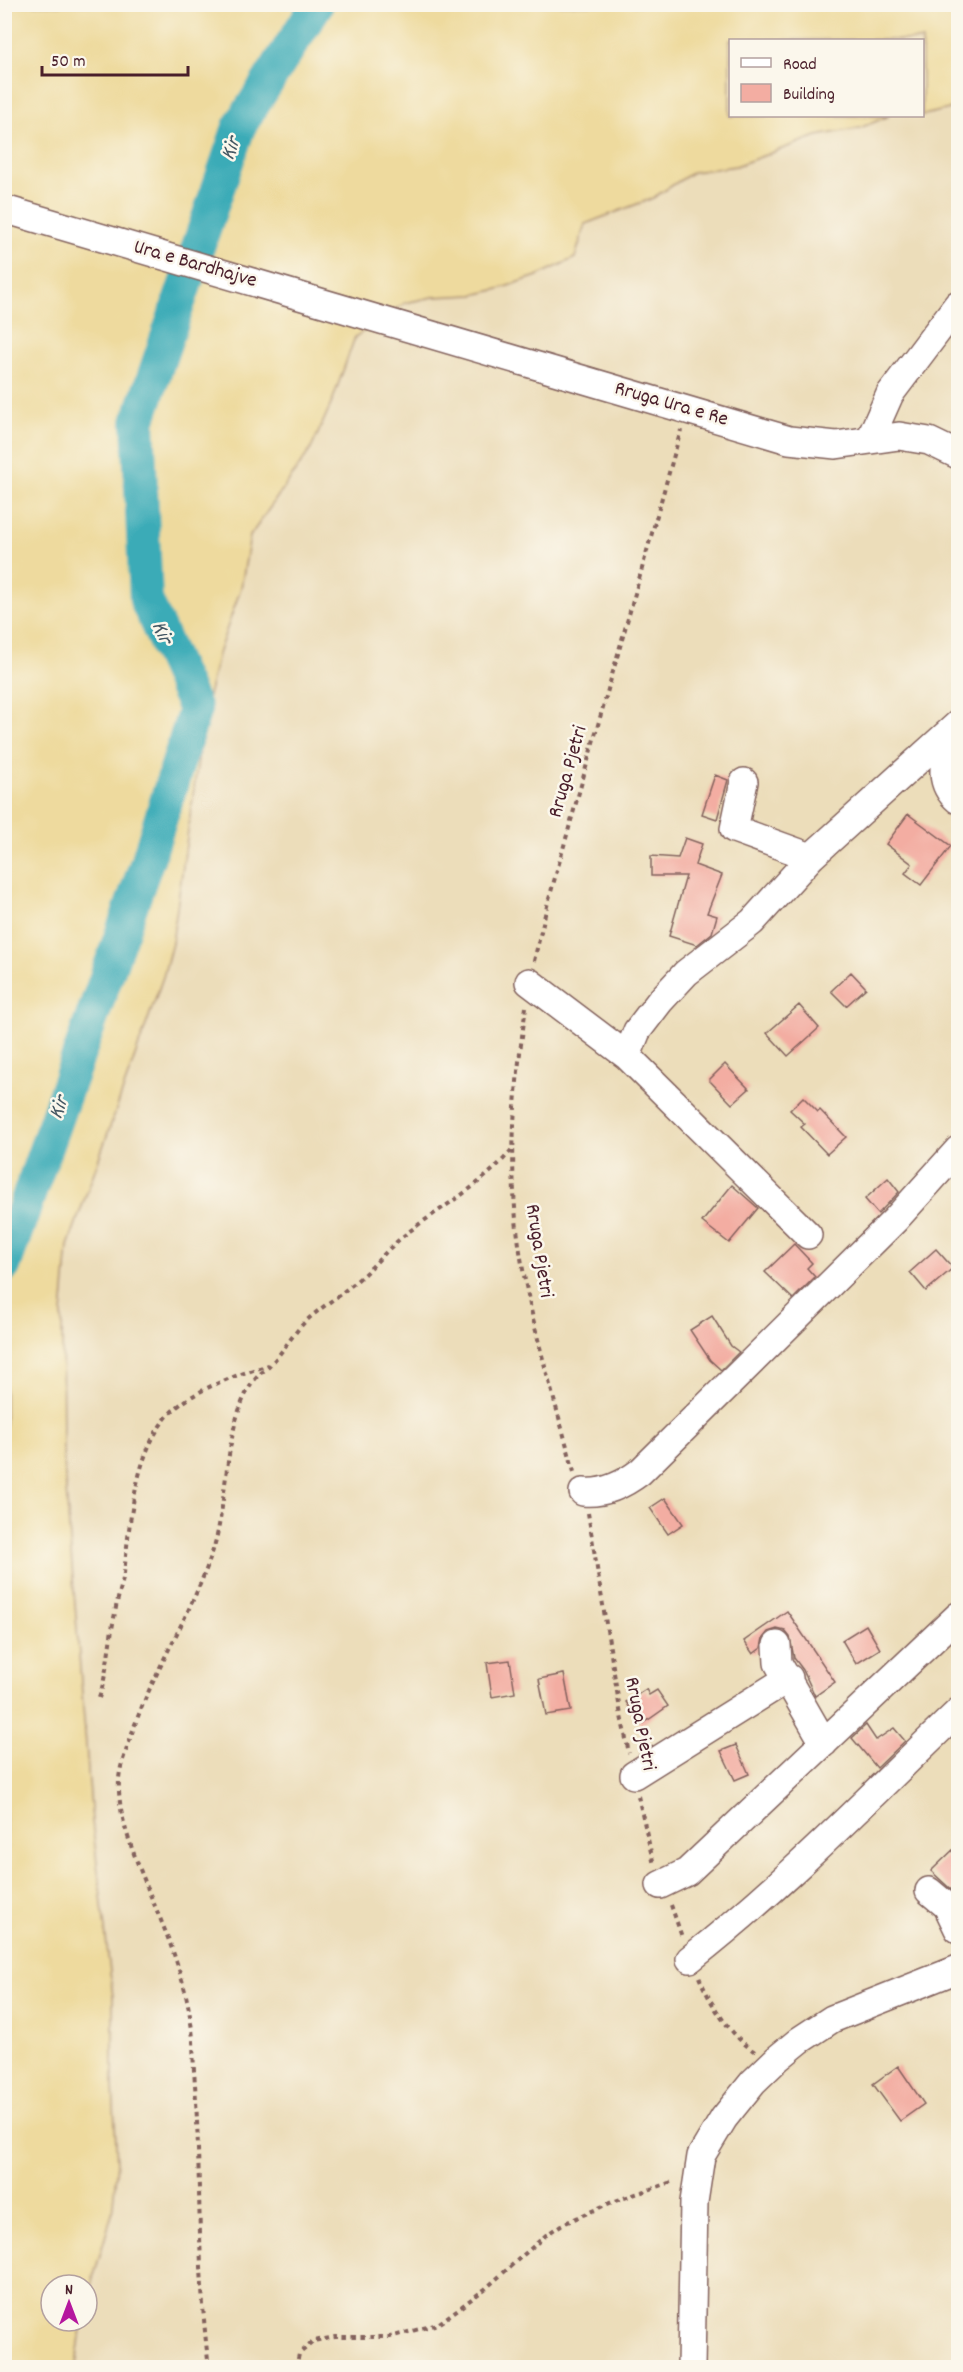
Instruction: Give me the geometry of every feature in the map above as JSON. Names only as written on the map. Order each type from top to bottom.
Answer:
[{"type":"street","name":"Ura e Bardhajve","points":[[4,209],[386,321]]},
{"type":"street","points":[[870,439],[890,394],[958,304]]},
{"type":"street","name":"Rruga Ura e Re","points":[[386,321],[789,440],[836,445],[899,436],[930,441],[958,455]]},
{"type":"street","points":[[627,1056],[637,1031],[686,973],[752,922],[812,857],[955,728]]},
{"type":"street","points":[[955,728],[944,780],[950,793],[958,800]]},
{"type":"street","points":[[744,782],[734,829],[812,857]]},
{"type":"street","points":[[529,982],[627,1056],[808,1235]]},
{"type":"street","points":[[583,1492],[595,1493],[611,1489],[640,1472],[895,1220],[958,1150]]},
{"type":"street","points":[[660,1885],[687,1872],[958,1616]]},
{"type":"street","points":[[777,1645],[778,1662],[824,1743]]},
{"type":"street","points":[[634,1775],[789,1678]]},
{"type":"street","points":[[690,1959],[715,1940],[813,1852],[958,1712]]},
{"type":"street","points":[[929,1891],[947,1906],[958,1929]]},
{"type":"street","points":[[691,2367],[694,2202],[701,2156],[724,2118],[753,2082],[778,2058],[832,2019],[958,1969]]},
{"type":"path","name":"Rruga Pjetri","points":[[686,409],[547,906],[529,982],[519,1053],[513,1148],[516,1220],[530,1300],[574,1472],[583,1492],[590,1521],[619,1704],[648,1844],[660,1885],[671,1904],[690,1959],[705,1990],[739,2041],[756,2052],[778,2058]]},
{"type":"path","points":[[209,2367],[205,2346],[199,2203],[199,2136],[192,2025],[177,1961],[133,1852],[123,1819],[119,1780],[121,1768],[140,1713],[201,1584],[213,1549],[222,1509],[225,1477],[241,1408],[251,1386],[258,1375],[272,1365],[286,1343],[303,1323],[363,1275],[406,1234],[472,1188],[513,1148]]},
{"type":"path","points":[[99,1698],[123,1575],[137,1486],[158,1427],[176,1408],[203,1390],[272,1365]]},
{"type":"path","points":[[296,2367],[299,2354],[314,2341],[335,2337],[390,2337],[438,2324],[561,2225],[612,2202],[686,2176],[701,2156]]},
{"type":"sand","points":[[5,5],[958,5],[958,107],[924,115],[924,39],[729,39],[729,117],[887,117],[860,128],[817,136],[736,166],[693,172],[653,198],[585,224],[575,258],[537,276],[473,295],[433,297],[405,303],[355,337],[332,402],[311,449],[250,536],[241,588],[218,654],[206,704],[172,943],[163,977],[68,1246],[62,1314],[63,1451],[92,1821],[113,1997],[113,2086],[117,2163],[112,2214],[95,2273],[39,2273],[39,2333],[80,2333],[76,2367],[5,2368]]},
{"type":"building","points":[[715,775],[728,780],[717,819],[702,814]]},
{"type":"building","points":[[908,814],[951,846],[921,885],[905,873],[912,864],[886,844]]},
{"type":"building","points":[[685,838],[702,844],[695,865],[722,875],[707,913],[717,916],[712,933],[697,945],[669,936],[686,876],[651,876],[651,856],[678,858]]},
{"type":"building","points":[[851,972],[866,988],[846,1006],[831,991]]},
{"type":"building","points":[[799,1005],[819,1028],[788,1056],[767,1033]]},
{"type":"building","points":[[725,1064],[749,1089],[732,1104],[709,1080]]},
{"type":"building","points":[[803,1097],[818,1112],[820,1110],[846,1137],[827,1154],[801,1127],[805,1124],[790,1110]]},
{"type":"building","points":[[888,1178],[899,1192],[878,1214],[865,1199]]},
{"type":"building","points":[[732,1185],[758,1208],[729,1243],[702,1222]]},
{"type":"building","points":[[794,1244],[812,1263],[807,1268],[815,1277],[793,1299],[765,1272]]},
{"type":"building","points":[[936,1249],[953,1268],[926,1291],[910,1272]]},
{"type":"building","points":[[712,1316],[731,1346],[739,1352],[721,1370],[710,1360],[690,1330]]},
{"type":"building","points":[[665,1498],[683,1524],[668,1534],[650,1508]]},
{"type":"building","points":[[787,1611],[835,1682],[815,1696],[803,1670],[794,1658],[790,1637],[785,1631],[777,1629],[768,1632],[763,1638],[761,1648],[753,1654],[744,1641]]},
{"type":"building","points":[[866,1625],[880,1649],[856,1664],[842,1640]]},
{"type":"building","points":[[510,1660],[515,1693],[492,1697],[487,1663]]},
{"type":"building","points":[[564,1674],[571,1711],[546,1715],[539,1679]]},
{"type":"building","points":[[646,1689],[649,1695],[657,1690],[668,1706],[641,1725],[626,1702]]},
{"type":"building","points":[[866,1725],[876,1740],[894,1728],[905,1741],[877,1768],[852,1738]]},
{"type":"building","points":[[736,1745],[749,1774],[735,1780],[721,1751]]},
{"type":"building","points":[[958,1845],[958,1896],[931,1871]]},
{"type":"building","points":[[898,2066],[924,2104],[900,2121],[873,2084]]},
{"type":"waterway","name":"Kir","points":[[4,1266],[150,853],[195,709],[146,600],[138,422],[239,127],[317,4]]}]
